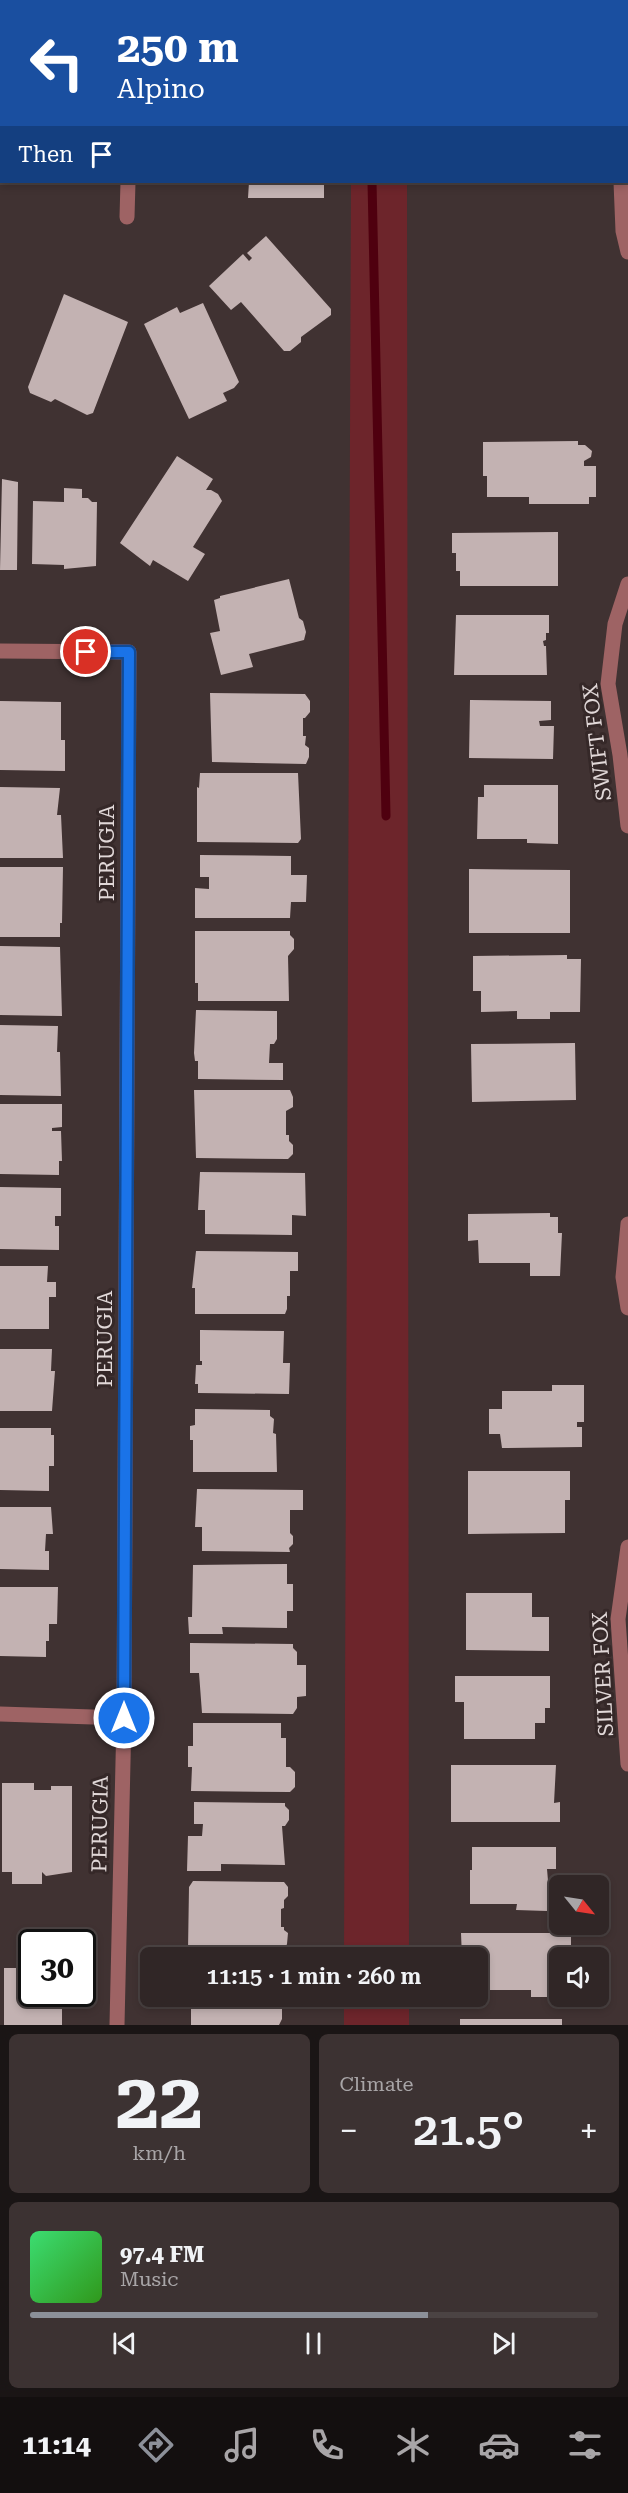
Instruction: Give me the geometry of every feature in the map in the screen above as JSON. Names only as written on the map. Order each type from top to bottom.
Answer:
[{"type":"street","points":[[128,183],[128,217]]},
{"type":"street","points":[[621,183],[623,231],[628,252]]},
{"type":"street","name":"SWIFT FOX","points":[[628,584],[615,624],[608,684],[620,755],[628,826]]},
{"type":"street","name":"PERUGIA","points":[[0,651],[129,652],[124,1718],[117,2025]]},
{"type":"street","points":[[628,1224],[623,1277],[628,1308]]},
{"type":"street","name":"SILVER FOX","points":[[628,1547],[618,1619],[628,1764]]},
{"type":"street","points":[[0,1714],[124,1718]]},
{"type":"shaded area","points":[[351,183],[407,183],[409,1947],[344,1947]]},
{"type":"shaded area","points":[[344,2007],[409,2007],[409,2025],[344,2025]]},
{"type":"building","points":[[249,183],[324,183],[324,198],[248,198]]},
{"type":"building","points":[[266,236],[331,309],[331,315],[301,337],[301,342],[290,351],[284,351],[241,302],[231,310],[209,286],[243,254],[249,261],[252,258],[247,253]]},
{"type":"building","points":[[64,294],[128,322],[93,413],[87,415],[55,399],[51,402],[30,393],[28,387]]},
{"type":"building","points":[[203,303],[239,382],[234,388],[223,393],[227,401],[189,419],[144,324],[177,307],[180,313]]},
{"type":"building","points":[[578,441],[578,445],[585,445],[592,451],[591,457],[584,461],[584,466],[596,466],[596,497],[589,497],[589,504],[529,504],[529,497],[487,497],[487,476],[483,476],[483,442]]},
{"type":"building","points":[[177,456],[213,479],[206,490],[218,494],[222,501],[193,547],[205,554],[188,581],[153,560],[150,566],[120,543]]},
{"type":"building","points":[[2,479],[18,482],[17,570],[0,570]]},
{"type":"building","points":[[64,488],[82,489],[82,498],[97,502],[96,566],[64,569],[64,565],[32,564],[33,501],[64,502]]},
{"type":"building","points":[[558,532],[558,586],[460,586],[460,571],[456,571],[456,553],[452,553],[452,533]]},
{"type":"building","points":[[289,579],[299,618],[303,621],[306,632],[304,640],[249,654],[253,667],[221,675],[210,633],[220,631],[214,600],[220,596]]},
{"type":"building","points":[[456,615],[549,615],[549,633],[546,633],[546,640],[543,641],[546,646],[547,675],[454,675]]},
{"type":"building","points":[[210,693],[305,694],[310,701],[310,712],[303,718],[303,736],[306,736],[305,745],[309,748],[306,764],[212,762]]},
{"type":"building","points":[[470,700],[551,701],[551,720],[539,721],[540,726],[554,726],[553,759],[469,758]]},
{"type":"building","points":[[0,701],[61,702],[61,740],[65,740],[65,771],[0,770]]},
{"type":"building","points":[[200,773],[298,773],[301,839],[298,843],[197,842],[197,787],[199,788]]},
{"type":"building","points":[[484,785],[558,785],[558,844],[527,843],[527,839],[477,839],[478,797],[484,797]]},
{"type":"building","points":[[0,787],[60,788],[57,815],[61,815],[63,858],[0,858]]},
{"type":"building","points":[[200,855],[291,856],[291,875],[307,875],[306,902],[291,902],[290,918],[195,918],[195,888],[209,889],[209,877],[200,877]]},
{"type":"building","points":[[0,867],[63,867],[60,937],[0,937]]},
{"type":"building","points":[[469,869],[570,870],[570,933],[469,933]]},
{"type":"building","points":[[195,931],[290,931],[294,939],[294,949],[288,956],[289,1001],[198,1001],[198,983],[195,983]]},
{"type":"building","points":[[0,946],[60,947],[62,1016],[0,1015]]},
{"type":"building","points":[[567,955],[567,959],[581,959],[580,1012],[550,1012],[550,1019],[517,1019],[517,1011],[481,1012],[481,991],[473,991],[473,956]]},
{"type":"building","points":[[196,1010],[277,1011],[277,1039],[274,1044],[270,1044],[269,1063],[283,1063],[283,1080],[198,1079],[198,1061],[195,1061],[194,1053]]},
{"type":"building","points":[[0,1025],[58,1026],[57,1052],[60,1052],[61,1096],[0,1095]]},
{"type":"building","points":[[575,1043],[576,1100],[472,1102],[471,1044]]},
{"type":"building","points":[[194,1090],[290,1090],[293,1107],[286,1111],[286,1135],[289,1135],[289,1141],[293,1145],[293,1154],[288,1159],[196,1158]]},
{"type":"building","points":[[0,1104],[62,1104],[62,1127],[52,1128],[52,1131],[61,1131],[62,1161],[59,1161],[59,1175],[0,1174]]},
{"type":"building","points":[[200,1172],[305,1173],[306,1216],[292,1215],[292,1235],[205,1234],[205,1210],[198,1210]]},
{"type":"building","points":[[0,1187],[61,1188],[61,1216],[55,1216],[55,1226],[59,1226],[59,1250],[0,1249]]},
{"type":"building","points":[[550,1213],[550,1217],[558,1217],[558,1233],[562,1233],[560,1276],[530,1276],[530,1263],[479,1263],[478,1240],[468,1241],[468,1214]]},
{"type":"building","points":[[196,1251],[298,1252],[298,1271],[290,1271],[290,1296],[287,1296],[285,1314],[195,1314],[195,1288],[192,1288]]},
{"type":"building","points":[[0,1266],[48,1266],[47,1282],[56,1282],[56,1297],[49,1297],[49,1329],[0,1329]]},
{"type":"building","points":[[200,1330],[284,1331],[283,1363],[290,1363],[289,1394],[198,1393],[198,1384],[195,1384],[196,1365],[202,1365]]},
{"type":"building","points":[[0,1349],[52,1349],[51,1371],[55,1371],[52,1411],[0,1411]]},
{"type":"building","points":[[552,1385],[584,1385],[584,1422],[577,1422],[577,1427],[582,1427],[582,1447],[502,1448],[500,1434],[489,1434],[489,1409],[502,1409],[502,1391],[552,1391]]},
{"type":"building","points":[[195,1409],[270,1410],[270,1416],[274,1419],[273,1433],[276,1434],[277,1472],[193,1472],[193,1440],[190,1440],[190,1426],[195,1425]]},
{"type":"building","points":[[0,1428],[51,1428],[51,1435],[54,1435],[54,1466],[49,1466],[49,1491],[0,1490]]},
{"type":"building","points":[[468,1471],[570,1471],[570,1500],[565,1500],[565,1533],[468,1534]]},
{"type":"building","points":[[197,1489],[303,1490],[303,1510],[290,1510],[290,1533],[293,1536],[293,1544],[289,1548],[290,1552],[202,1551],[202,1527],[195,1527]]},
{"type":"building","points":[[0,1507],[51,1507],[53,1534],[46,1534],[45,1551],[49,1551],[49,1570],[0,1569]]},
{"type":"building","points":[[287,1564],[287,1584],[293,1584],[293,1611],[287,1611],[287,1628],[222,1627],[223,1634],[189,1634],[188,1617],[192,1617],[193,1565]]},
{"type":"building","points":[[0,1587],[58,1587],[57,1624],[49,1624],[46,1657],[0,1656]]},
{"type":"building","points":[[466,1593],[532,1593],[532,1617],[549,1617],[549,1651],[466,1650]]},
{"type":"building","points":[[190,1643],[293,1644],[297,1652],[297,1665],[306,1665],[306,1696],[297,1697],[297,1708],[293,1714],[202,1713],[199,1673],[190,1673]]},
{"type":"building","points":[[455,1676],[550,1676],[550,1708],[545,1708],[545,1723],[535,1723],[535,1739],[464,1739],[464,1702],[455,1702]]},
{"type":"building","points":[[193,1723],[281,1723],[281,1738],[286,1738],[286,1767],[290,1767],[295,1772],[295,1787],[290,1792],[191,1791],[192,1767],[188,1767],[188,1746],[193,1746]]},
{"type":"building","points":[[451,1765],[556,1765],[554,1803],[560,1802],[560,1822],[451,1822]]},
{"type":"building","points":[[2,1783],[34,1783],[34,1790],[51,1790],[51,1786],[72,1786],[72,1872],[46,1876],[42,1872],[42,1884],[12,1884],[12,1872],[2,1872]]},
{"type":"building","points":[[194,1802],[285,1803],[289,1810],[289,1820],[285,1826],[282,1826],[285,1865],[221,1864],[221,1871],[187,1871],[188,1836],[202,1836],[203,1824],[194,1824]]},
{"type":"building","points":[[472,1847],[556,1847],[556,1869],[547,1869],[549,1904],[547,1904],[547,1911],[516,1910],[517,1904],[470,1904],[470,1870],[472,1870]]},
{"type":"building","points":[[193,1881],[284,1882],[288,1887],[288,1896],[284,1900],[284,1908],[281,1909],[281,1927],[284,1927],[288,1933],[286,1947],[188,1947],[189,1887]]},
{"type":"building","points":[[461,1933],[571,1935],[571,1947],[549,1947],[549,1997],[531,1997],[531,1990],[488,1990],[488,1947],[462,1947]]},
{"type":"building","points":[[4,1968],[18,1968],[18,2007],[62,2007],[62,2025],[4,2025]]},
{"type":"building","points":[[191,2007],[282,2007],[282,2019],[279,2025],[191,2025]]},
{"type":"building","points":[[460,2019],[562,2019],[562,2025],[460,2025]]},
{"type":"waterway","points":[[372,183],[386,816]]},
{"type":"route","points":[[86,652],[129,652],[124,1718]]}]
